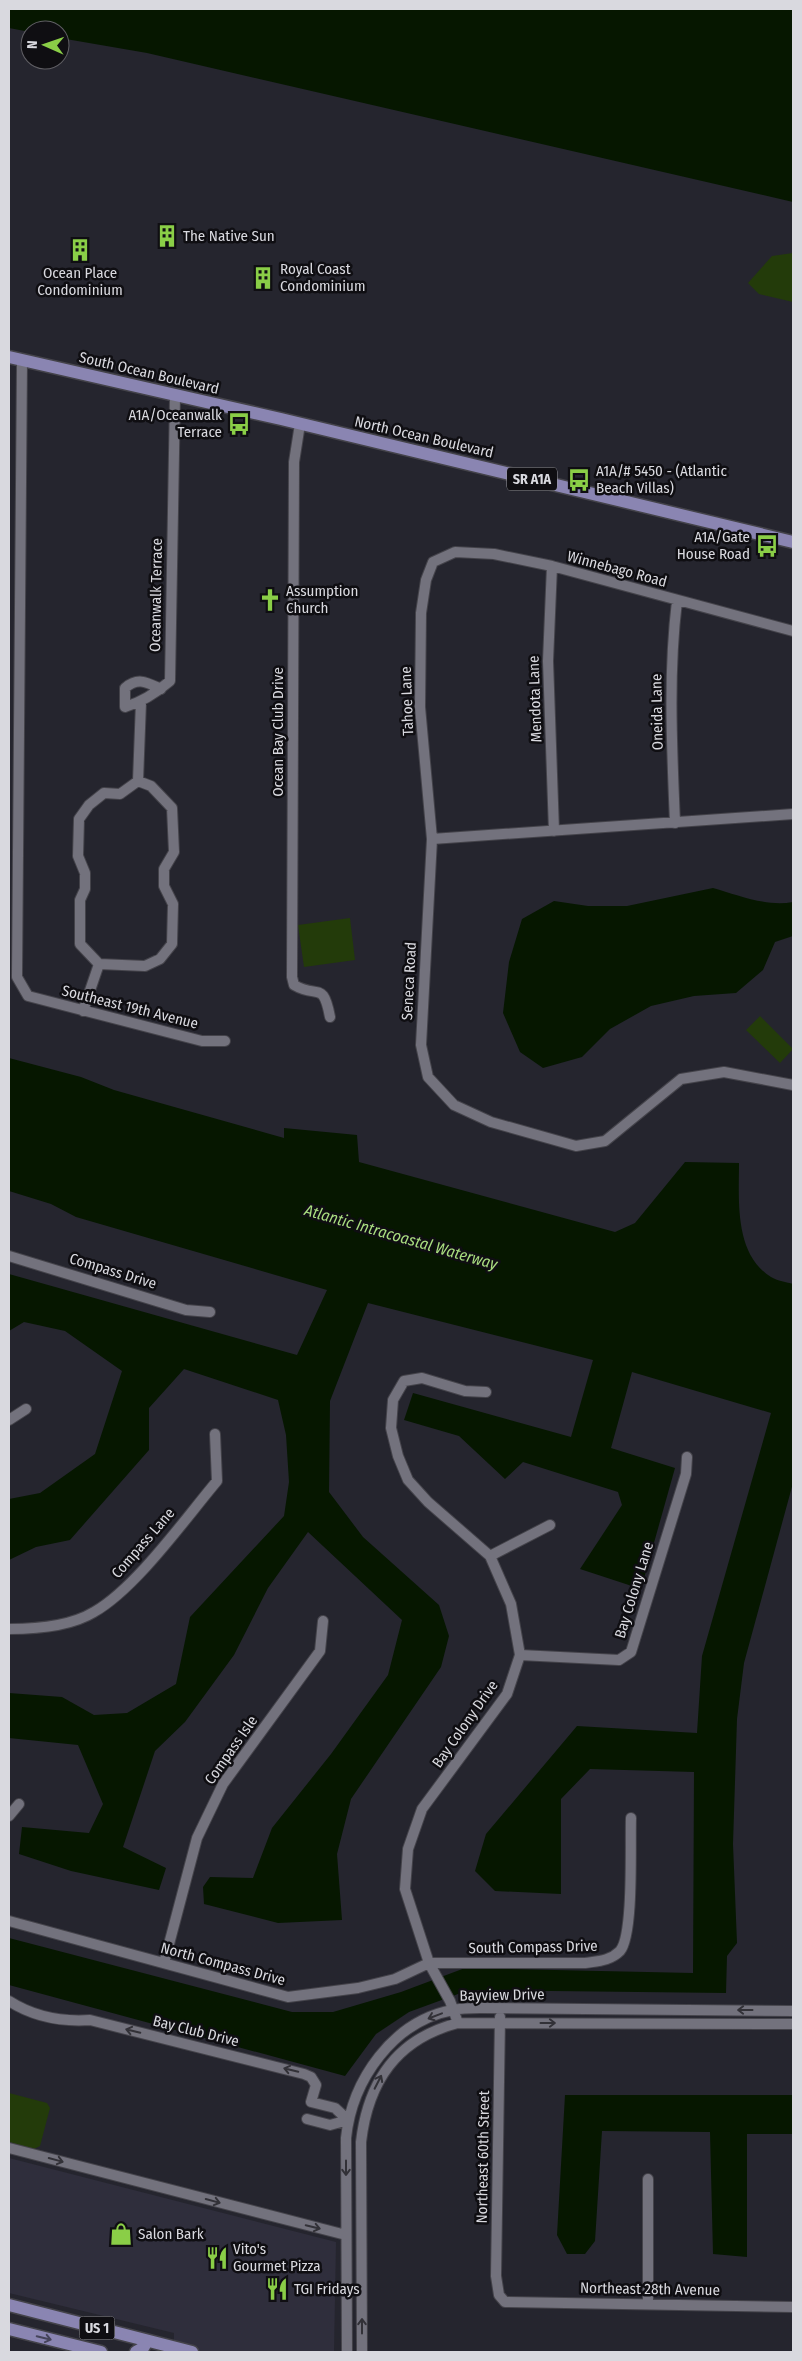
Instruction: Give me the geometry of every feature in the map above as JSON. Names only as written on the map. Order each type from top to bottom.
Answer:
[{"type":"main road","name":"South Ocean Boulevard","points":[[15,359],[281,419]]},
{"type":"main road","name":"North Ocean Boulevard","points":[[281,419],[793,542]]},
{"type":"main road","name":"US 1","points":[[9,2305],[192,2352]]},
{"type":"main road","name":"US 1","points":[[9,2329],[101,2352]]},
{"type":"main road","points":[[136,2352],[143,2348],[147,2341]]},
{"type":"street","points":[[14,461],[15,359]]},
{"type":"street","name":"Oceanwalk Terrace","points":[[161,689],[170,681],[175,396]]},
{"type":"street","name":"Ocean Bay Club Drive","points":[[300,424],[294,462],[292,977],[294,984],[300,988],[320,991],[326,997],[330,1017]]},
{"type":"street","name":"Southeast 19th Avenue","points":[[14,461],[17,977],[28,996],[202,1041],[225,1041]]},
{"type":"street","name":"Winnebago Road","points":[[432,562],[455,552],[494,554],[552,566],[793,631]]},
{"type":"street","name":"Tahoe Lane","points":[[432,562],[426,580],[421,613],[420,707],[432,839]]},
{"type":"street","name":"Mendota Lane","points":[[552,566],[548,661],[554,832]]},
{"type":"street","name":"Oneida Lane","points":[[675,823],[671,699],[672,644],[678,601]]},
{"type":"street","points":[[143,680],[161,689],[141,702],[125,707],[125,688],[133,681],[143,680]]},
{"type":"street","points":[[138,781],[141,702]]},
{"type":"street","points":[[138,781],[151,786],[172,808],[174,852],[164,869],[164,886],[173,904],[172,944],[160,959],[145,966],[99,964],[80,944],[80,900],[85,889],[85,873],[78,856],[79,819],[89,805],[104,793],[120,794],[138,781]]},
{"type":"street","points":[[432,839],[793,814]]},
{"type":"street","name":"Seneca Road","points":[[432,839],[421,1045],[428,1077],[454,1105],[491,1122],[576,1146],[605,1142],[681,1078],[724,1072],[793,1085]]},
{"type":"street","points":[[83,1011],[99,964]]},
{"type":"street","name":"Compass Drive","points":[[9,1256],[186,1310],[210,1312]]},
{"type":"street","name":"Bay Colony Drive","points":[[458,2023],[452,2005],[429,1963],[405,1890],[408,1848],[422,1809],[507,1694],[520,1655],[511,1604],[490,1556],[428,1502],[408,1480],[398,1456],[391,1428],[393,1400],[404,1381],[422,1378],[465,1391],[486,1392]]},
{"type":"street","points":[[9,1420],[26,1410]]},
{"type":"street","name":"Compass Lane","points":[[9,1629],[45,1628],[94,1613],[130,1584],[217,1480],[215,1434]]},
{"type":"street","name":"Bay Colony Lane","points":[[520,1655],[619,1660],[631,1652],[686,1474],[687,1457]]},
{"type":"street","points":[[490,1556],[550,1526]]},
{"type":"street","name":"Compass Isle","points":[[164,1963],[197,1838],[223,1784],[320,1651],[322,1620]]},
{"type":"street","points":[[9,1816],[19,1804]]},
{"type":"street","name":"South Compass Drive","points":[[429,1963],[585,1963],[608,1960],[621,1950],[628,1930],[631,1818]]},
{"type":"street","name":"North Compass Drive","points":[[9,1920],[288,1997],[358,1988],[395,1979],[429,1963]]},
{"type":"street","name":"Bay Club Drive","points":[[9,2001],[38,2016],[68,2022],[90,2020],[304,2074],[311,2078],[316,2085],[311,2102],[335,2108],[348,2120],[363,2126]]},
{"type":"street","name":"Bayview Drive","points":[[347,2352],[346,2138],[348,2120],[364,2078],[386,2048],[421,2021],[452,2005],[500,2009],[793,2010]]},
{"type":"street","name":"Northeast 60th Street","points":[[500,2009],[496,2276],[499,2295],[505,2302]]},
{"type":"street","points":[[567,2009],[567,2023]]},
{"type":"street","points":[[645,2010],[645,2023]]},
{"type":"street","points":[[721,2010],[721,2024]]},
{"type":"street","name":"Bayview Drive","points":[[362,2352],[361,2142],[363,2126],[372,2093],[382,2074],[406,2047],[428,2033],[458,2023],[793,2024]]},
{"type":"street","name":"Bay Club Drive","points":[[306,2119],[330,2125],[348,2120]]},
{"type":"street","points":[[9,2148],[346,2235]]},
{"type":"street","points":[[648,2179],[648,2303]]},
{"type":"street","name":"Northeast 28th Avenue","points":[[505,2302],[793,2307]]},
{"type":"shaded area","points":[[9,2158],[336,2242],[334,2352],[174,2352],[174,2333],[9,2293]]},
{"type":"green space","points":[[793,253],[793,302],[759,294],[748,283],[772,256]]},
{"type":"green space","points":[[350,918],[355,960],[304,967],[298,925]]},
{"type":"green space","points":[[760,1016],[793,1049],[780,1063],[746,1030]]},
{"type":"green space","points":[[9,2093],[47,2103],[50,2108],[40,2146],[34,2149],[9,2142]]},
{"type":"water","points":[[9,9],[793,9],[793,202],[147,53],[70,40],[70,20],[20,20],[20,30],[9,28]]},
{"type":"water","points":[[713,888],[762,902],[793,902],[793,936],[775,942],[763,970],[736,993],[694,996],[651,1006],[610,1029],[582,1057],[543,1068],[520,1052],[503,1013],[509,962],[522,919],[554,901],[588,906],[627,906]]},
{"type":"water","name":"Atlantic Intracoastal Waterway","points":[[9,1058],[81,1077],[114,1090],[284,1138],[284,1128],[357,1135],[359,1162],[615,1232],[635,1223],[685,1162],[739,1163],[739,1209],[741,1225],[750,1255],[759,1267],[771,1277],[793,1284],[793,1483],[744,1663],[737,1719],[733,1844],[737,1943],[727,1956],[726,1993],[469,1990],[409,2012],[376,2034],[345,2076],[9,1985],[9,1938],[292,2012],[333,2012],[401,1992],[465,1968],[693,1973],[694,1772],[590,1769],[561,1799],[561,1894],[495,1891],[475,1871],[486,1834],[577,1726],[697,1733],[702,1656],[771,1413],[632,1372],[611,1448],[675,1468],[641,1589],[580,1569],[622,1505],[618,1492],[523,1462],[505,1479],[459,1436],[404,1420],[413,1393],[571,1437],[593,1360],[368,1303],[330,1401],[329,1492],[363,1537],[439,1605],[449,1636],[441,1667],[351,1799],[337,1854],[342,1920],[278,1923],[204,1904],[203,1887],[210,1877],[253,1878],[272,1828],[331,1754],[388,1675],[402,1620],[308,1532],[268,1588],[234,1655],[185,1722],[155,1751],[123,1847],[166,1868],[159,1890],[71,1871],[19,1854],[22,1827],[89,1833],[103,1804],[78,1745],[9,1738],[9,1693],[62,1697],[94,1715],[127,1713],[176,1684],[190,1617],[284,1516],[289,1482],[286,1435],[278,1400],[184,1369],[149,1408],[149,1450],[70,1540],[36,1547],[9,1560],[9,1499],[40,1493],[95,1454],[122,1371],[65,1331],[24,1322],[9,1331],[9,1274],[297,1355],[327,1290],[76,1217],[51,1204],[9,1191]]},
{"type":"water","points":[[565,2095],[793,2095],[793,2134],[747,2134],[747,2257],[713,2254],[710,2132],[602,2131],[595,2241],[585,2254],[567,2254],[557,2235]]},
{"type":"place","name":"The Native Sun","points":[[167,236]]},
{"type":"place","name":"Ocean Place Condominium","points":[[80,250]]},
{"type":"place","name":"Royal Coast Condominium","points":[[263,278]]},
{"type":"place","name":"A1A/Oceanwalk Terrace","points":[[239,424]]},
{"type":"place","name":"A1A/# 5450 - (Atlantic Beach Villas)","points":[[579,480]]},
{"type":"place","name":"A1A/Gate House Road","points":[[767,546]]},
{"type":"place","name":"Assumption Church","points":[[270,600]]},
{"type":"place","name":"Salon Bark","points":[[121,2234]]},
{"type":"place","name":"Vito's Gourmet Pizza","points":[[217,2258]]},
{"type":"place","name":"TGI Fridays","points":[[277,2289]]}]
